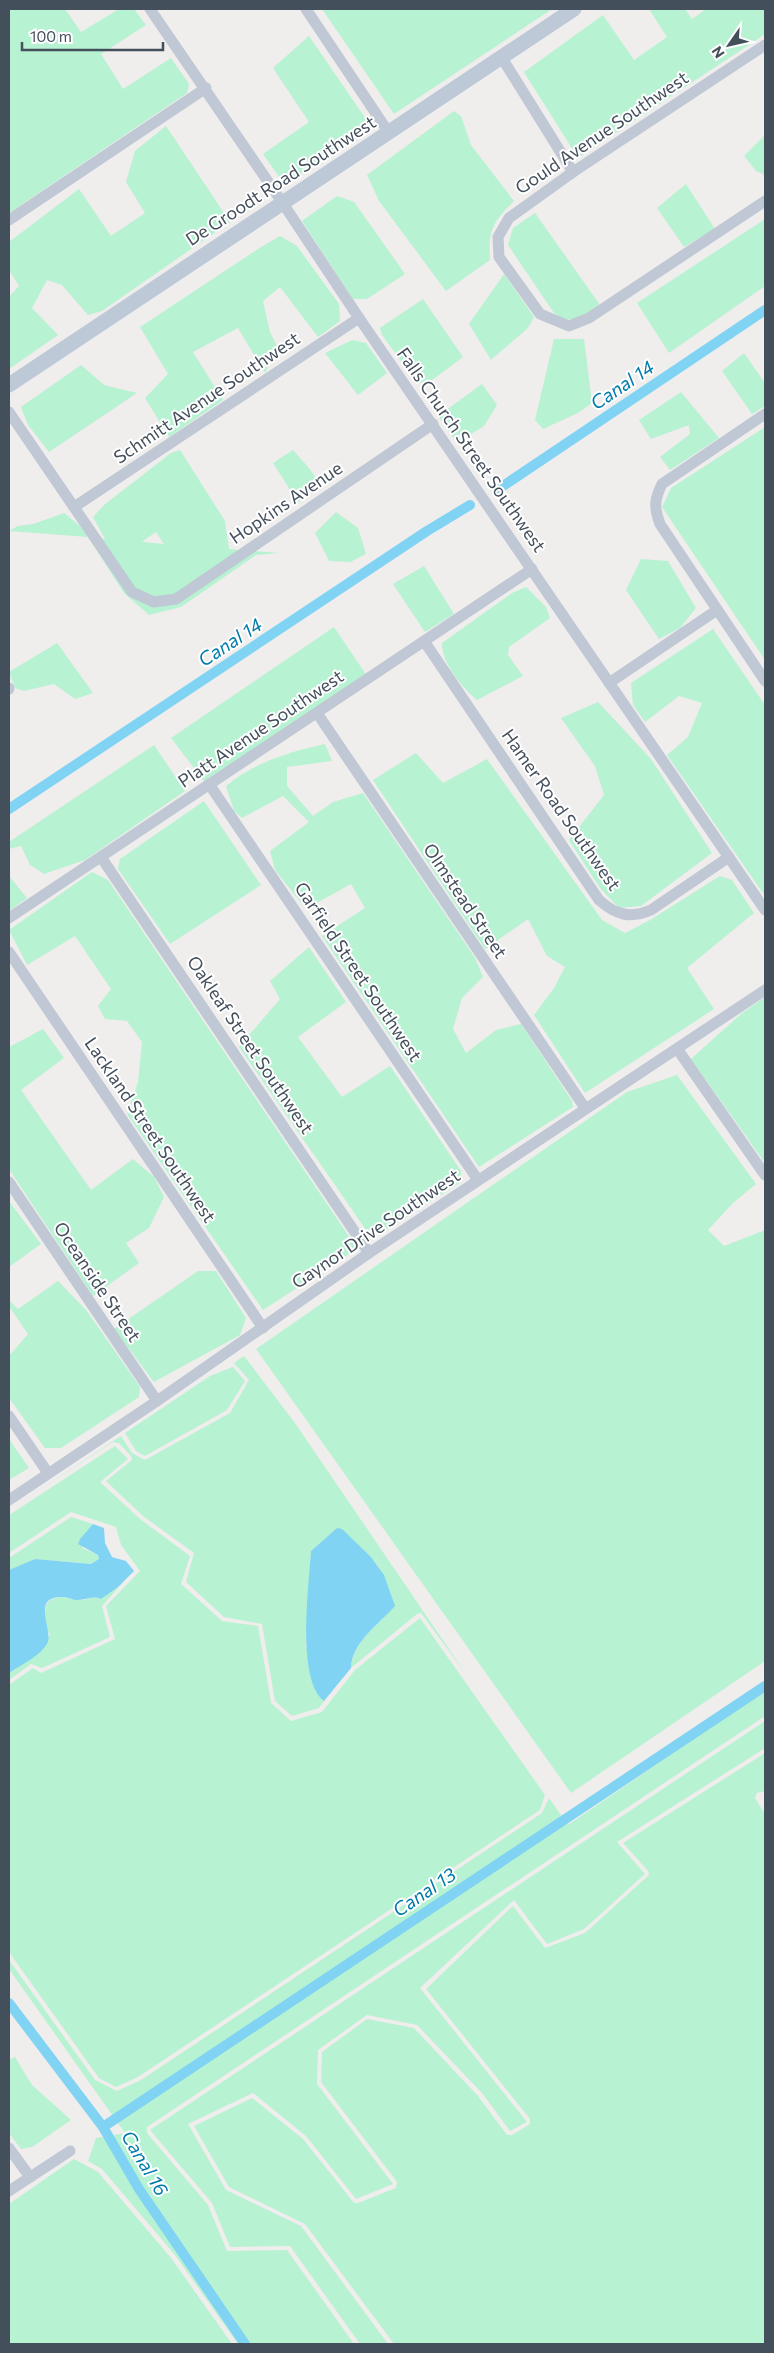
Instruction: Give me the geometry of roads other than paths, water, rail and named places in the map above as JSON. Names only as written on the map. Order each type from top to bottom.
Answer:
[{"type":"street","name":"Falls Church Street Southwest","points":[[150,9],[206,88],[359,318],[765,910]]},
{"type":"street","points":[[306,9],[389,133]]},
{"type":"street","name":"De Groodt Road Southwest","points":[[9,385],[574,9]]},
{"type":"street","name":"Gould Avenue Southwest","points":[[765,45],[574,172],[509,218],[498,236],[499,258],[540,314],[569,326],[589,318],[765,200]]},
{"type":"street","points":[[502,58],[574,172]]},
{"type":"street","points":[[9,220],[206,88]]},
{"type":"street","name":"Schmitt Avenue Southwest","points":[[74,507],[359,318]]},
{"type":"street","points":[[9,412],[74,507]]},
{"type":"street","points":[[765,414],[662,484],[655,498],[655,511],[660,524],[765,681]]},
{"type":"street","name":"Hopkins Avenue","points":[[74,507],[132,592],[154,602],[176,599],[433,424]]},
{"type":"street","name":"Platt Avenue Southwest","points":[[9,918],[532,569]]},
{"type":"street","points":[[609,683],[717,610]]},
{"type":"street","name":"Hamer Road Southwest","points":[[424,641],[599,900],[610,910],[624,915],[640,915],[651,910],[729,857]]},
{"type":"street","name":"Olmstead Street","points":[[317,713],[585,1108]]},
{"type":"street","name":"Garfield Street Southwest","points":[[208,784],[478,1180]]},
{"type":"street","name":"Oakleaf Street Southwest","points":[[101,857],[369,1253]]},
{"type":"street","name":"Lackland Street Southwest","points":[[9,952],[263,1328]]},
{"type":"street","name":"Gaynor Drive Southwest","points":[[9,1500],[157,1401],[369,1253],[585,1108],[678,1050],[765,990]]},
{"type":"street","points":[[678,1050],[765,1175]]},
{"type":"street","name":"Oceanside Street","points":[[9,1182],[157,1401]]},
{"type":"street","points":[[9,1416],[48,1474]]},
{"type":"street","points":[[9,2148],[30,2177]]},
{"type":"street","points":[[9,2191],[70,2152]]},
{"type":"water","points":[[93,1524],[104,1528],[105,1543],[112,1557],[126,1561],[134,1571],[118,1587],[101,1599],[75,1600],[64,1597],[48,1601],[45,1607],[45,1614],[49,1636],[48,1642],[36,1656],[9,1673],[9,1570],[35,1559],[91,1564],[99,1559],[98,1555],[78,1544]]},
{"type":"water","points":[[337,1528],[342,1529],[371,1557],[384,1575],[395,1606],[374,1626],[361,1642],[352,1659],[351,1668],[324,1701],[315,1690],[307,1653],[308,1586],[311,1551]]},
{"type":"waterway","name":"Canal 14","points":[[497,490],[765,310]]},
{"type":"waterway","name":"Canal 14","points":[[9,809],[427,531],[470,505]]},
{"type":"waterway","name":"Canal 13","points":[[103,2127],[765,1686]]},
{"type":"waterway","name":"Canal 16","points":[[9,2003],[103,2127],[139,2189],[245,2344]]}]
